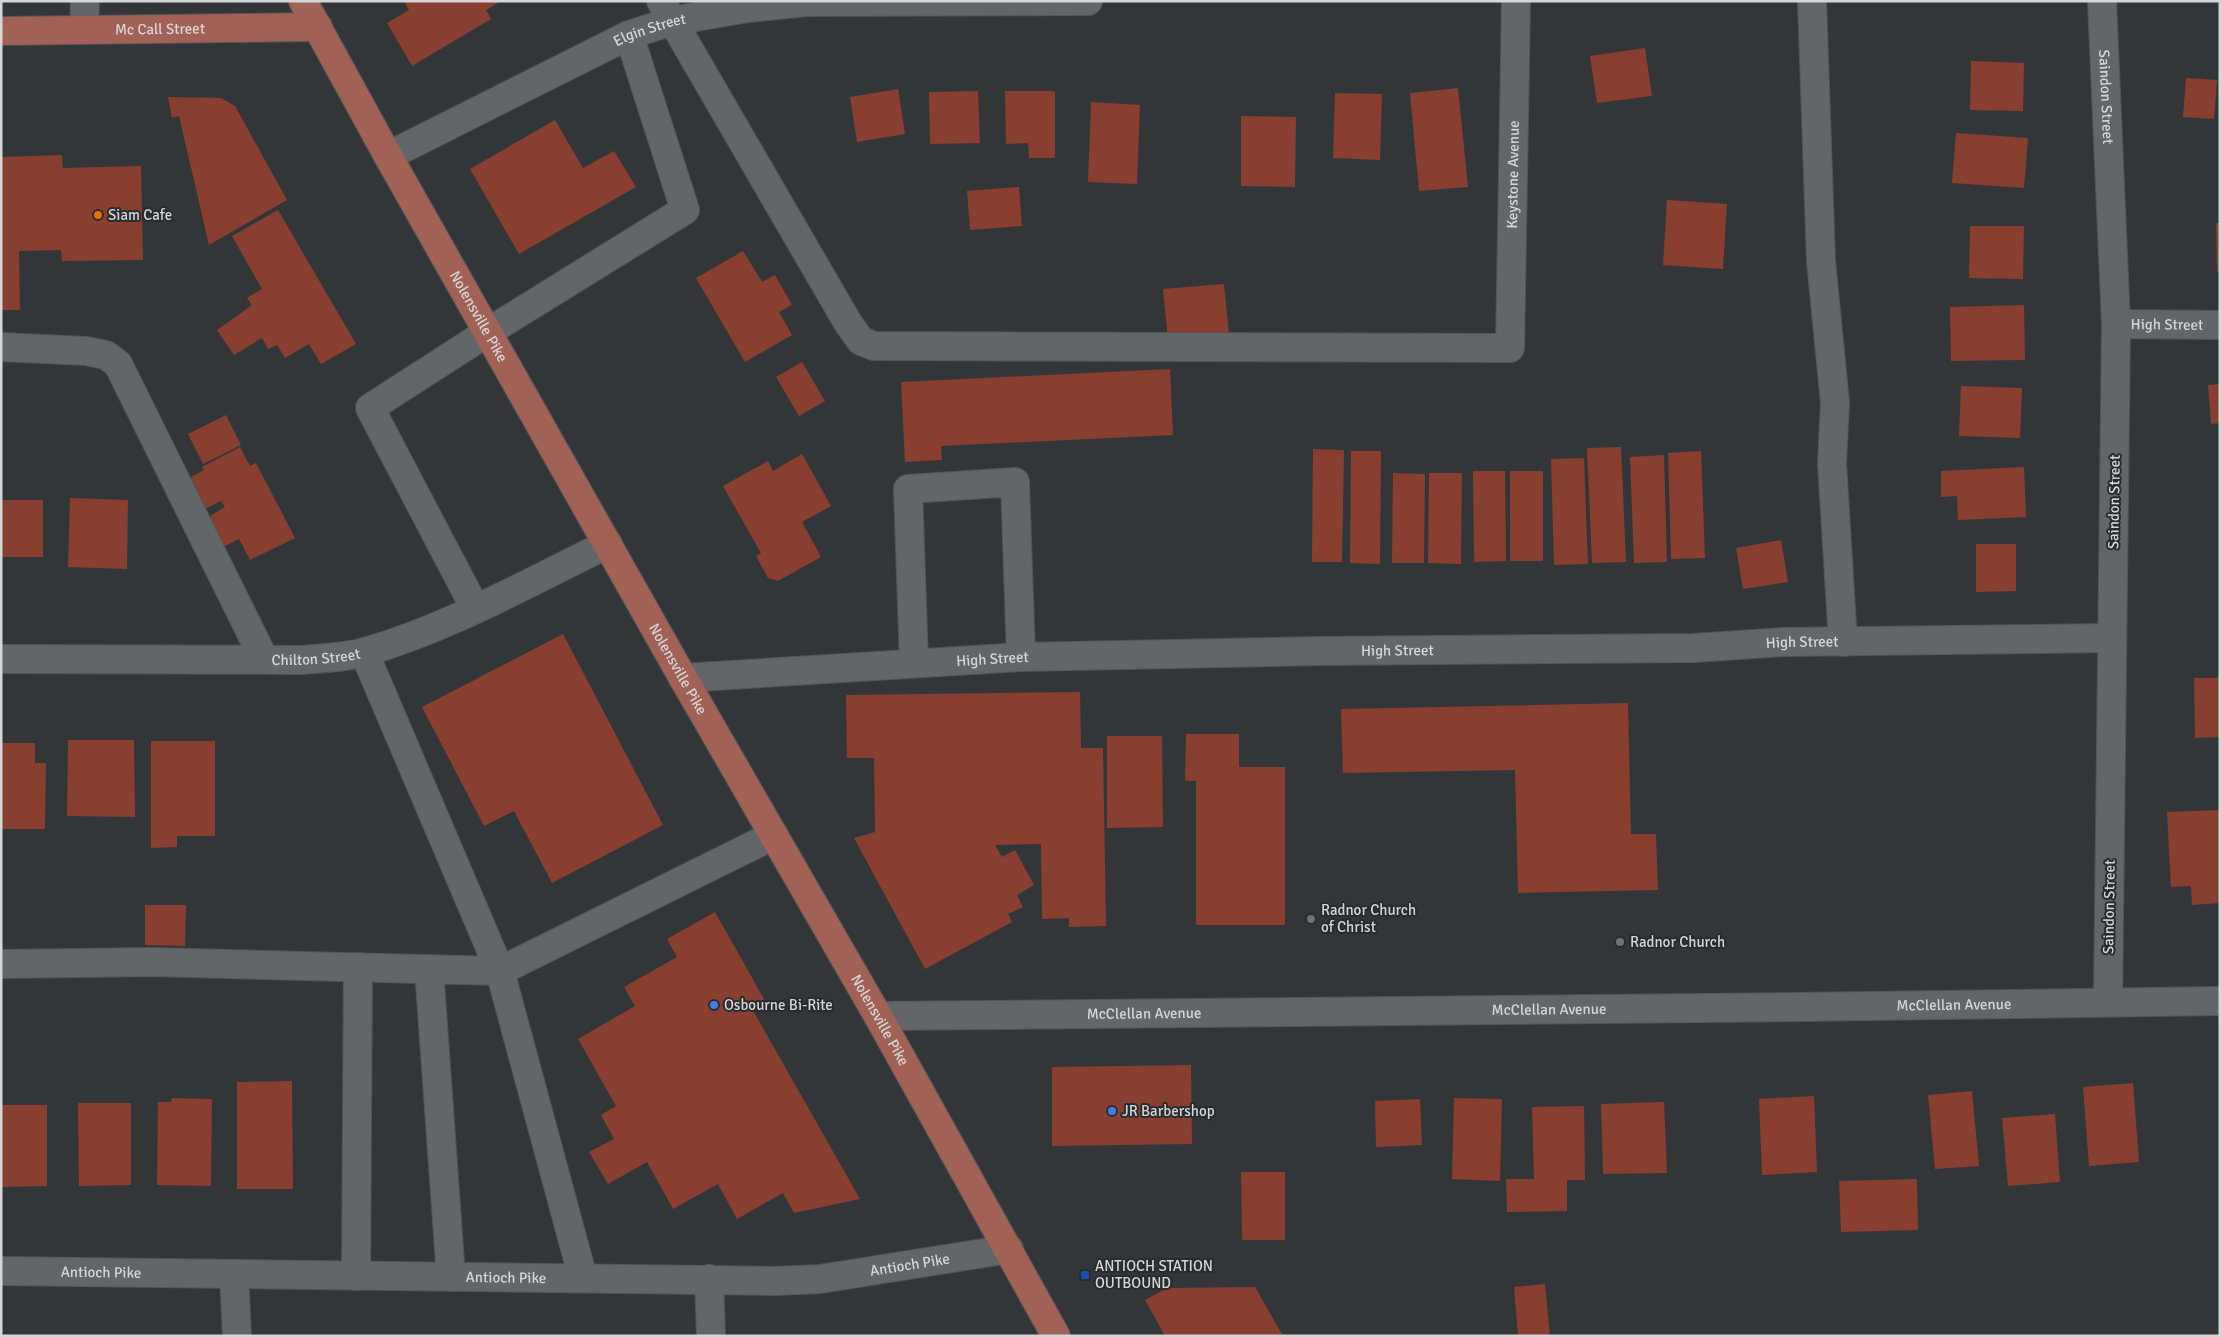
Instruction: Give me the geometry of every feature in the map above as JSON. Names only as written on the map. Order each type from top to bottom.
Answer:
[{"type":"main road","name":"Nolensville Pike","points":[[303,1],[388,156],[683,678],[878,1016],[1056,1336]]},
{"type":"main road","name":"Mc Call Street","points":[[1,31],[318,27]]},
{"type":"street","points":[[84,30],[85,1]]},
{"type":"street","name":"Elgin Street","points":[[388,156],[629,35],[667,11],[740,9],[806,2],[1088,1]]},
{"type":"street","name":"Keystone Avenue","points":[[667,11],[843,315],[861,341],[874,346],[1510,348],[1516,1]]},
{"type":"street","points":[[1812,1],[1821,261],[1835,402],[1832,462],[1843,642]]},
{"type":"street","name":"Saindon Street","points":[[2102,1],[2116,324],[2108,1002]]},
{"type":"street","points":[[475,608],[370,408],[684,210],[629,35]]},
{"type":"street","name":"High Street","points":[[2116,324],[2220,325]]},
{"type":"street","points":[[1,347],[86,351],[106,355],[118,364],[264,659]]},
{"type":"street","points":[[914,664],[908,489],[1014,482],[1021,657]]},
{"type":"street","name":"Chilton Street","points":[[1,659],[310,659],[364,652],[415,635],[608,544]]},
{"type":"street","name":"High Street","points":[[683,678],[1021,657],[1320,651],[1694,648],[1784,642],[2112,638]]},
{"type":"street","points":[[364,652],[500,971],[583,1278]]},
{"type":"street","points":[[1,964],[152,962],[500,971],[774,835]]},
{"type":"street","points":[[356,1276],[358,967]]},
{"type":"street","points":[[429,969],[451,1277]]},
{"type":"street","name":"McClellan Avenue","points":[[878,1016],[1327,1010],[1797,1008],[2220,1001]]},
{"type":"street","name":"Antioch Pike","points":[[1,1271],[774,1281],[820,1280],[1009,1249]]},
{"type":"street","points":[[234,1275],[237,1336]]},
{"type":"street","points":[[709,1279],[711,1336]]},
{"type":"building","points":[[404,1],[501,1],[486,10],[491,19],[412,66],[387,23],[409,10]]},
{"type":"building","points":[[1645,48],[1652,96],[1597,103],[1590,56]]},
{"type":"building","points":[[1971,61],[2024,63],[2023,111],[1970,110]]},
{"type":"building","points":[[2186,78],[2217,80],[2214,119],[2183,117]]},
{"type":"building","points":[[1458,88],[1468,187],[1419,191],[1410,93]]},
{"type":"building","points":[[898,89],[905,134],[857,142],[850,97]]},
{"type":"building","points":[[978,91],[980,143],[930,144],[929,92]]},
{"type":"building","points":[[1005,91],[1055,91],[1055,158],[1029,158],[1028,143],[1006,144]]},
{"type":"building","points":[[1335,93],[1382,94],[1380,160],[1333,158]]},
{"type":"building","points":[[168,97],[221,98],[235,106],[287,200],[209,245],[179,116],[172,118]]},
{"type":"building","points":[[1091,102],[1140,105],[1137,184],[1088,182]]},
{"type":"building","points":[[1241,116],[1296,117],[1295,187],[1241,186]]},
{"type":"building","points":[[555,120],[583,168],[614,151],[636,187],[519,254],[470,169]]},
{"type":"building","points":[[1956,133],[2028,138],[2024,188],[1952,183]]},
{"type":"building","points":[[62,155],[63,168],[141,166],[143,260],[62,261],[61,250],[19,251],[20,310],[1,310],[1,157]]},
{"type":"building","points":[[1019,187],[1022,226],[970,230],[967,191]]},
{"type":"building","points":[[1667,200],[1727,204],[1723,269],[1663,265]]},
{"type":"building","points":[[278,210],[356,344],[321,364],[309,344],[285,358],[277,345],[268,349],[262,338],[234,355],[217,330],[252,305],[247,298],[262,289],[232,236]]},
{"type":"building","points":[[2216,223],[2220,223],[2220,272],[2217,272]]},
{"type":"building","points":[[1970,226],[2024,226],[2023,279],[1969,278]]},
{"type":"building","points":[[743,251],[762,282],[775,275],[792,305],[779,312],[792,335],[745,362],[696,278]]},
{"type":"building","points":[[1224,284],[1229,334],[1168,340],[1163,289]]},
{"type":"building","points":[[2024,305],[2025,360],[1951,361],[1950,307]]},
{"type":"building","points":[[802,362],[825,401],[799,416],[776,377]]},
{"type":"building","points":[[1170,369],[1173,435],[941,446],[942,460],[905,462],[901,382]]},
{"type":"building","points":[[2220,384],[2220,423],[2211,424],[2208,385]]},
{"type":"building","points":[[1961,386],[2022,388],[2020,438],[1959,436]]},
{"type":"building","points":[[226,415],[241,445],[203,464],[188,434]]},
{"type":"building","points":[[240,447],[250,466],[256,463],[295,538],[250,560],[239,539],[223,547],[208,517],[225,507],[221,501],[205,509],[189,478],[204,470],[202,467]]},
{"type":"building","points":[[1621,447],[1626,562],[1592,563],[1587,448]]},
{"type":"building","points":[[1313,449],[1344,450],[1342,562],[1312,562]]},
{"type":"building","points":[[1351,451],[1381,451],[1380,564],[1350,563]]},
{"type":"building","points":[[1701,451],[1705,558],[1671,559],[1668,453]]},
{"type":"building","points":[[802,454],[831,506],[802,522],[821,557],[778,581],[768,578],[756,556],[761,553],[723,486],[768,461],[773,471]]},
{"type":"building","points":[[1664,455],[1667,562],[1634,563],[1630,457]]},
{"type":"building","points":[[1584,458],[1588,564],[1554,565],[1551,459]]},
{"type":"building","points":[[2024,467],[2026,517],[1958,520],[1957,496],[1941,497],[1941,471]]},
{"type":"building","points":[[1473,471],[1505,471],[1506,561],[1474,562]]},
{"type":"building","points":[[1510,471],[1543,471],[1543,561],[1510,561]]},
{"type":"building","points":[[1393,473],[1425,474],[1424,563],[1392,563]]},
{"type":"building","points":[[1429,473],[1462,473],[1461,564],[1428,563]]},
{"type":"building","points":[[70,498],[128,500],[127,569],[68,567]]},
{"type":"building","points":[[1,500],[43,500],[43,557],[1,557]]},
{"type":"building","points":[[1781,540],[1788,582],[1743,589],[1736,548]]},
{"type":"building","points":[[1976,544],[2016,544],[2016,591],[1976,592]]},
{"type":"building","points":[[563,634],[663,825],[552,883],[514,811],[484,826],[422,707]]},
{"type":"building","points":[[2194,678],[2220,678],[2220,737],[2195,738]]},
{"type":"building","points":[[1080,692],[1081,748],[1103,748],[1106,926],[1069,927],[1069,918],[1042,919],[1041,844],[995,845],[1002,857],[1015,850],[1034,885],[1017,895],[1023,907],[1008,914],[1012,922],[925,969],[854,838],[875,832],[874,758],[847,758],[846,695]]},
{"type":"building","points":[[1628,703],[1631,834],[1656,834],[1658,890],[1518,893],[1515,770],[1343,773],[1341,709]]},
{"type":"building","points":[[1186,734],[1239,734],[1239,767],[1285,767],[1285,925],[1196,925],[1196,781],[1185,781]]},
{"type":"building","points":[[1107,736],[1162,736],[1163,827],[1107,828]]},
{"type":"building","points":[[68,740],[134,740],[135,817],[67,816]]},
{"type":"building","points":[[151,741],[215,741],[215,836],[177,836],[177,847],[151,848]]},
{"type":"building","points":[[1,743],[35,743],[35,763],[46,763],[45,829],[1,829]]},
{"type":"building","points":[[2220,810],[2220,903],[2192,905],[2191,886],[2171,887],[2167,812]]},
{"type":"building","points":[[145,905],[186,905],[185,946],[145,945]]},
{"type":"building","points":[[715,912],[764,999],[751,1007],[860,1199],[794,1213],[783,1193],[737,1219],[718,1184],[673,1209],[647,1162],[608,1184],[589,1152],[614,1139],[601,1115],[616,1106],[578,1039],[635,1006],[624,987],[677,957],[667,939]]},
{"type":"building","points":[[1191,1065],[1192,1144],[1052,1146],[1052,1067]]},
{"type":"building","points":[[292,1081],[293,1189],[237,1189],[237,1082]]},
{"type":"building","points":[[2133,1083],[2139,1162],[2089,1166],[2083,1087]]},
{"type":"building","points":[[1972,1091],[1979,1166],[1935,1169],[1928,1095]]},
{"type":"building","points":[[1814,1096],[1817,1172],[1762,1175],[1759,1099]]},
{"type":"building","points":[[172,1098],[212,1099],[211,1186],[157,1185],[158,1102],[171,1102]]},
{"type":"building","points":[[1454,1098],[1502,1099],[1500,1181],[1452,1179]]},
{"type":"building","points":[[1420,1099],[1422,1145],[1376,1147],[1375,1101]]},
{"type":"building","points":[[1664,1102],[1667,1173],[1603,1174],[1601,1104]]},
{"type":"building","points":[[78,1103],[131,1103],[131,1185],[79,1186]]},
{"type":"building","points":[[1,1105],[47,1105],[47,1186],[1,1187]]},
{"type":"building","points":[[1584,1106],[1585,1180],[1567,1180],[1567,1211],[1507,1212],[1506,1179],[1534,1179],[1532,1107]]},
{"type":"building","points":[[2055,1114],[2060,1182],[2008,1186],[2002,1118]]},
{"type":"building","points":[[1241,1172],[1285,1172],[1285,1240],[1242,1240]]},
{"type":"building","points":[[1917,1179],[1918,1230],[1841,1232],[1839,1181]]},
{"type":"building","points":[[1545,1284],[1550,1336],[1518,1336],[1514,1287]]},
{"type":"building","points":[[1255,1287],[1283,1336],[1165,1336],[1145,1300],[1167,1288]]},
{"type":"place","name":"Siam Cafe","points":[[98,215]]},
{"type":"place","name":"Radnor Church of Christ","points":[[1311,919]]},
{"type":"place","name":"Radnor Church","points":[[1620,942]]},
{"type":"place","name":"Osbourne Bi-Rite","points":[[714,1005]]},
{"type":"place","name":"JR Barbershop","points":[[1112,1111]]},
{"type":"place","name":"ANTIOCH STATION OUTBOUND","points":[[1085,1275]]}]
